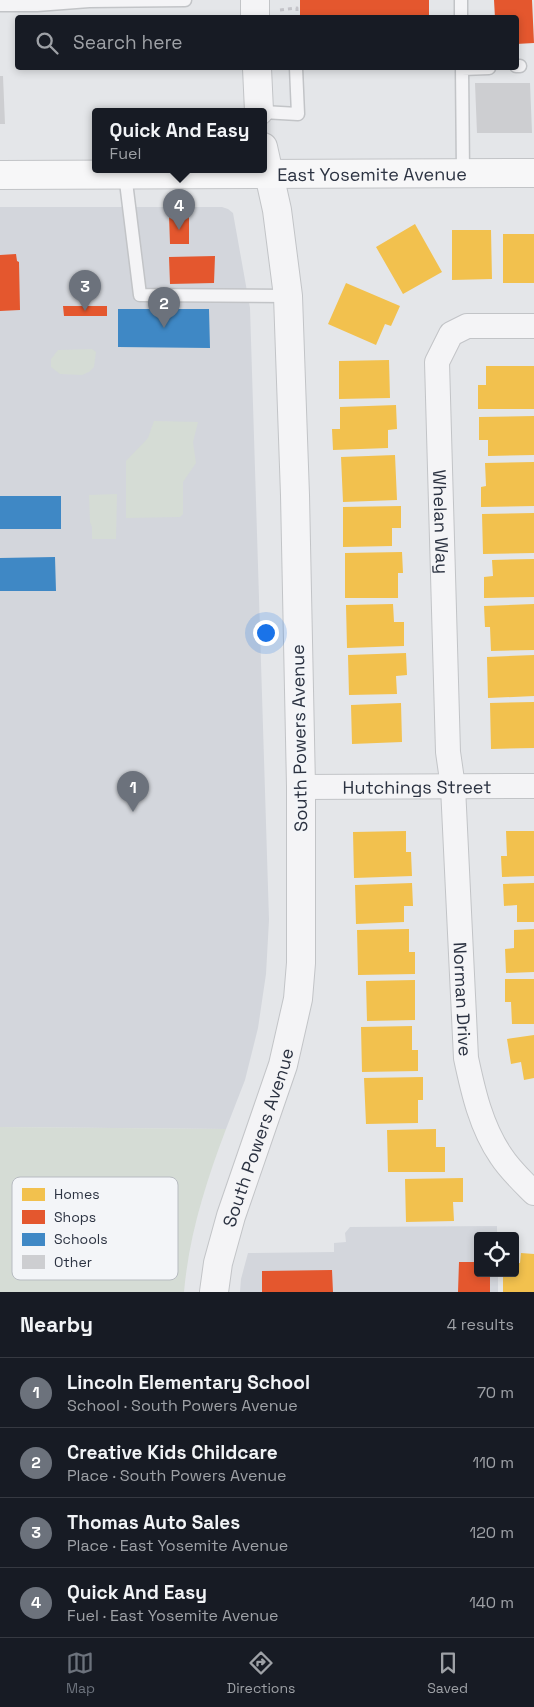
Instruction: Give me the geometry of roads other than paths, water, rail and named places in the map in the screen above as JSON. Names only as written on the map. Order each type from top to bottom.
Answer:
[{"type":"main road","name":"East Yosemite Avenue","points":[[0,175],[534,173]]},
{"type":"street","points":[[255,0],[268,14]]},
{"type":"street","points":[[257,70],[261,108]]},
{"type":"street","name":"South Powers Avenue","points":[[214,1292],[218,1263],[226,1231],[283,1065],[298,999],[302,938],[295,505],[288,296],[277,210],[267,169]]},
{"type":"street","name":"Whelan Way","points":[[453,786],[448,752],[437,362],[452,334],[467,326],[528,326]]},
{"type":"street","name":"Hutchings Street","points":[[301,786],[534,786]]},
{"type":"street","name":"Norman Drive","points":[[453,786],[466,1058],[471,1084],[488,1132],[500,1155],[534,1193]]},
{"type":"lane","points":[[0,5],[38,5],[86,1],[185,0]]},
{"type":"lane","points":[[461,0],[461,15]]},
{"type":"lane","points":[[267,112],[298,114],[296,70]]},
{"type":"lane","points":[[462,70],[463,173]]},
{"type":"lane","points":[[125,174],[140,295],[288,296]]},
{"type":"place","name":"Quick And Easy","points":[[179,230]]},
{"type":"place","name":"Thomas Auto Sales","points":[[85,311]]},
{"type":"place","name":"Creative Kids Childcare","points":[[164,328]]},
{"type":"place","name":"Lincoln Elementary School","points":[[133,812]]}]
